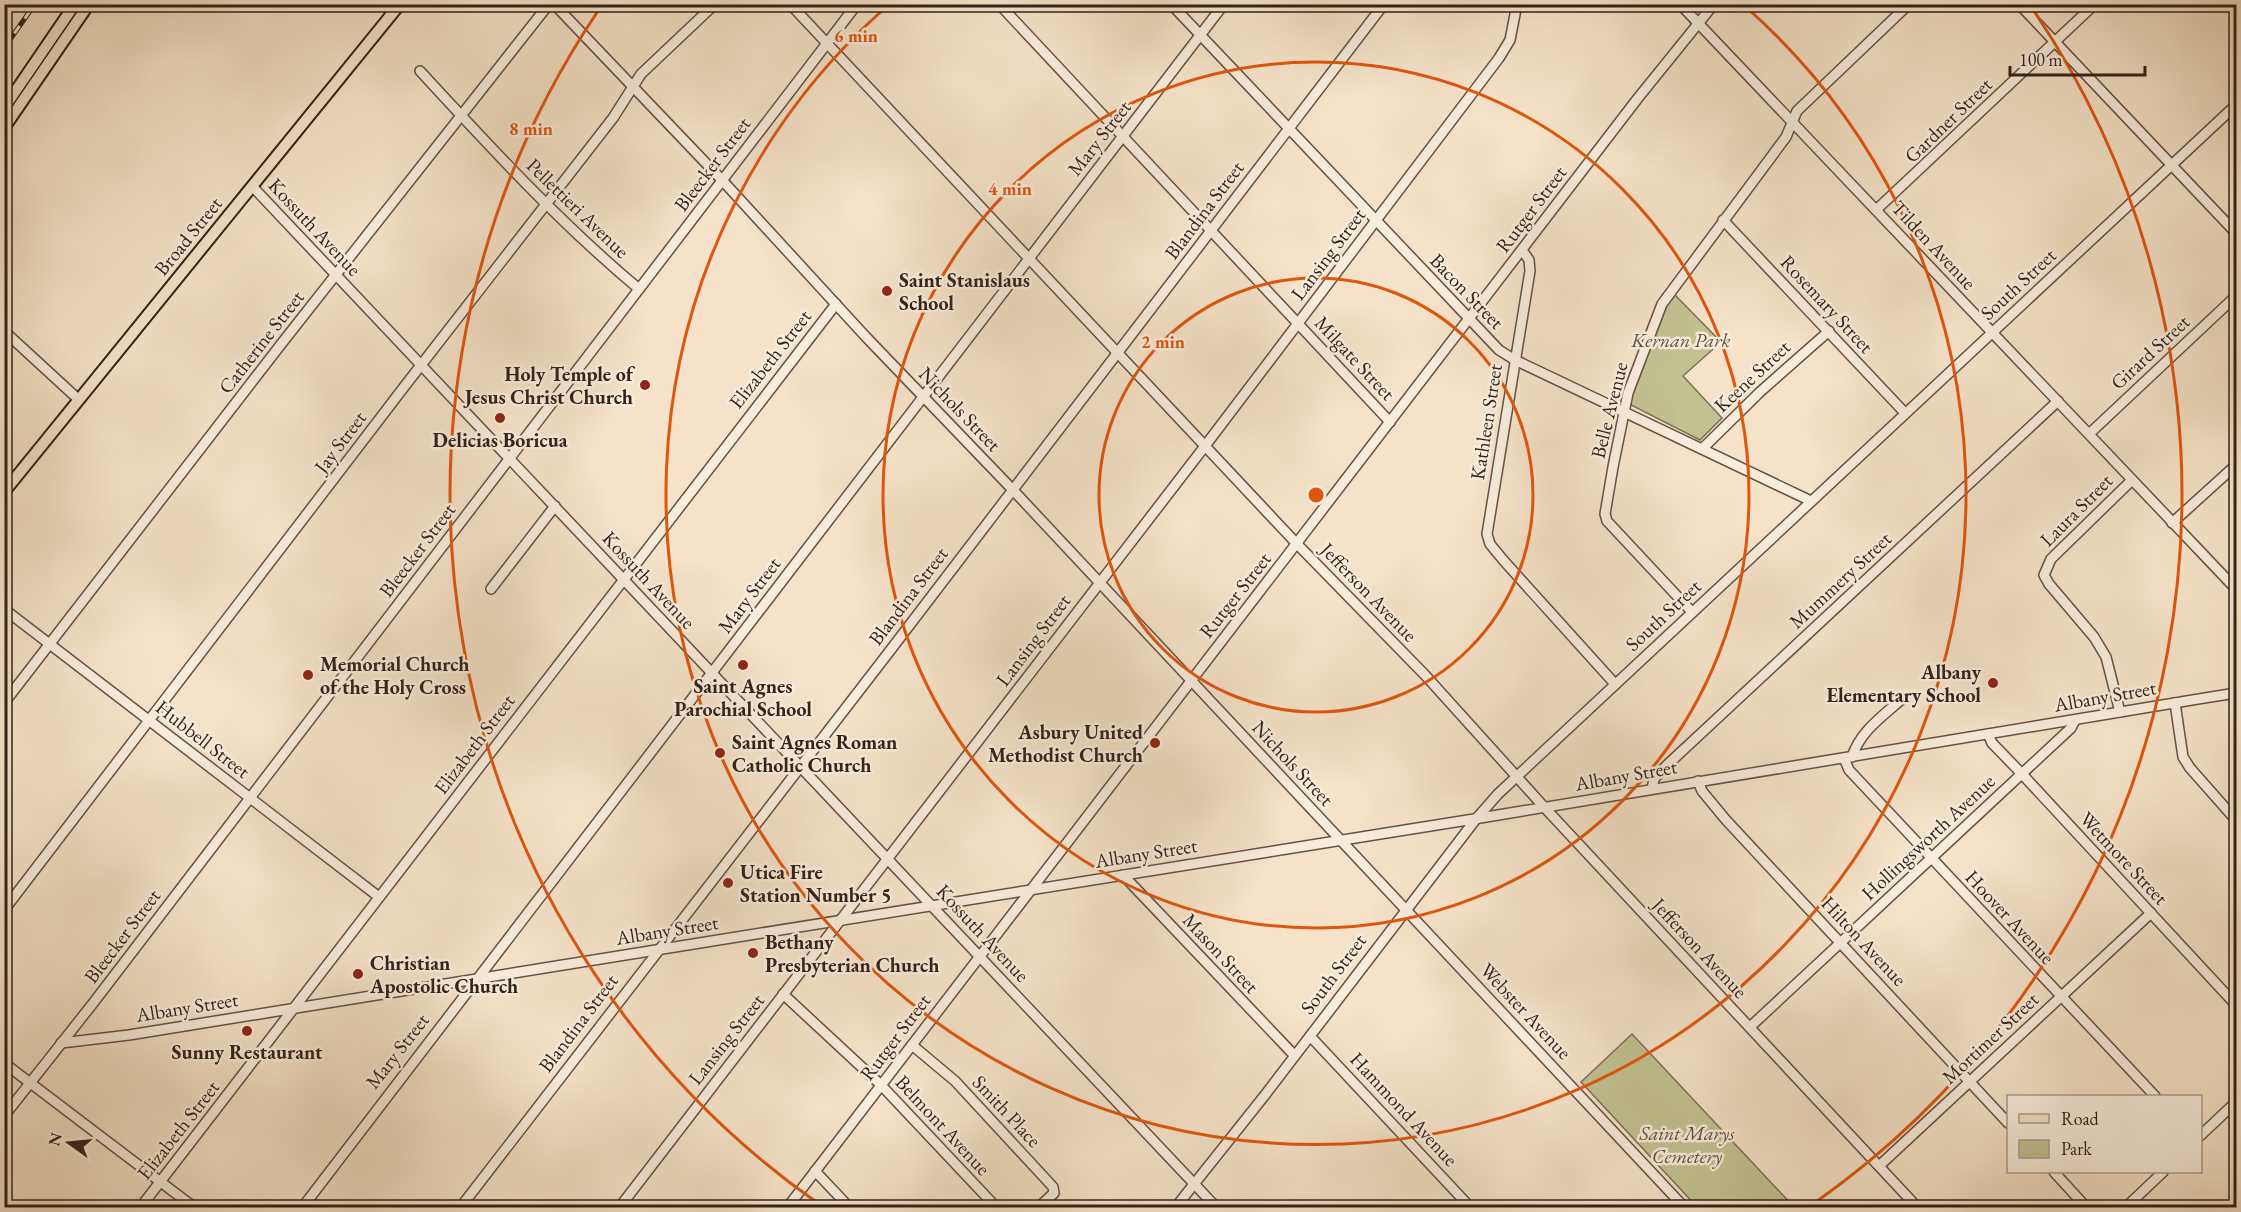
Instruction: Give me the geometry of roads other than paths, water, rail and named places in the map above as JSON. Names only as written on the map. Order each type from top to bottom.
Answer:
[{"type":"main road","points":[[4,108],[75,4]]},
{"type":"main road","points":[[4,128],[89,4]]},
{"type":"main road","name":"Broad Street","points":[[4,492],[400,4]]},
{"type":"street","name":"Catherine Street","points":[[4,703],[549,4]]},
{"type":"street","name":"Nichols Street","points":[[554,4],[722,180],[1339,840]]},
{"type":"street","name":"Jay Street","points":[[4,910],[613,118],[641,74],[715,4]]},
{"type":"street","name":"Jefferson Avenue","points":[[790,4],[1297,544],[1425,675],[1918,1208]]},
{"type":"street","name":"Bleecker Street","points":[[4,1116],[857,4]]},
{"type":"street","name":"Milgate Street","points":[[999,4],[1390,422]]},
{"type":"street","name":"Bacon Street","points":[[1171,4],[1499,350],[1515,360],[1811,501]]},
{"type":"street","name":"Mary Street","points":[[302,1208],[1224,4]]},
{"type":"street","name":"Blandina Street","points":[[460,1208],[1384,4]]},
{"type":"street","name":"Lansing Street","points":[[619,1208],[1205,446],[1499,58],[1510,40],[1517,4]]},
{"type":"street","name":"Tilden Avenue","points":[[1680,4],[2236,589]]},
{"type":"street","name":"Rutger Street","points":[[787,1208],[1522,250],[1714,4]]},
{"type":"street","name":"Belle Avenue","points":[[1692,612],[1607,522],[1605,514],[1628,393],[1662,304],[1786,137],[1797,111],[1909,4]]},
{"type":"street","points":[[2019,4],[2236,233]]},
{"type":"street","name":"Gardner Street","points":[[1876,210],[2095,4]]},
{"type":"street","name":"Pellettieri Avenue","points":[[420,71],[580,238],[639,289]]},
{"type":"street","name":"South Street","points":[[1175,1208],[1497,794],[2236,105]]},
{"type":"street","name":"Kossuth Avenue","points":[[252,186],[1217,1208]]},
{"type":"street","name":"Rosemary Street","points":[[1723,220],[1905,413]]},
{"type":"street","name":"Kathleen Street","points":[[1522,250],[1529,260],[1530,271],[1487,534],[1490,544],[1504,561],[1615,684]]},
{"type":"street","name":"Girard Street","points":[[2089,434],[2236,296]]},
{"type":"street","name":"Elizabeth Street","points":[[140,1208],[836,304]]},
{"type":"street","points":[[4,331],[78,399]]},
{"type":"street","name":"Keene Street","points":[[1702,449],[1760,392],[1828,331]]},
{"type":"street","name":"Mummery Street","points":[[1652,789],[1654,779],[1666,766],[2058,401]]},
{"type":"street","points":[[2172,523],[2236,465]]},
{"type":"street","name":"Laura Street","points":[[2120,712],[2106,657],[2094,637],[2044,575],[2050,559],[2132,480]]},
{"type":"street","points":[[491,589],[555,506]]},
{"type":"street","name":"Hubbell Street","points":[[4,609],[379,897]]},
{"type":"street","name":"Albany Street","points":[[61,1043],[129,1035],[737,938],[842,918],[1476,819],[2236,693]]},
{"type":"street","points":[[1848,757],[1867,729],[1903,698]]},
{"type":"street","points":[[2175,703],[2183,757],[2236,820]]},
{"type":"street","name":"Hollingsworth Avenue","points":[[1750,1027],[2071,729],[2075,720]]},
{"type":"street","name":"Wetmore Street","points":[[1988,734],[1992,742],[2236,1005]]},
{"type":"street","name":"Hoover Avenue","points":[[1848,757],[1850,770],[2154,1095]]},
{"type":"street","name":"Hilton Avenue","points":[[1698,781],[1702,791],[1726,820],[2007,1122]]},
{"type":"street","name":"Webster Avenue","points":[[1339,840],[1449,954],[1685,1208]]},
{"type":"street","name":"Mason Street","points":[[1123,875],[1294,1055]]},
{"type":"street","name":"Mortimer Street","points":[[1879,1166],[2151,913]]},
{"type":"street","name":"Belmont Avenue","points":[[783,994],[881,1085],[997,1208]]},
{"type":"street","name":"Hammond Avenue","points":[[1310,1036],[1470,1208]]},
{"type":"street","name":"Smith Place","points":[[912,1045],[955,1081],[1053,1187],[1054,1193],[1038,1208]]},
{"type":"street","points":[[4,1063],[195,1208]]},
{"type":"street","points":[[2202,1134],[2236,1102]]},
{"type":"street","points":[[815,1171],[850,1208]]},
{"type":"street","points":[[2055,1173],[2087,1208]]},
{"type":"street","points":[[2125,1208],[2162,1173]]},
{"type":"railway","points":[[4,48],[35,4]]},
{"type":"place","name":"Saint Stanislaus School","points":[[887,291]]},
{"type":"place","name":"Holy Temple of Jesus Christ Church","points":[[645,385]]},
{"type":"place","name":"Delicias Boricua","points":[[500,418]]},
{"type":"place","name":"Saint Agnes Parochial School","points":[[743,665]]},
{"type":"place","name":"Memorial Church of the Holy Cross","points":[[308,675]]},
{"type":"place","name":"Albany Elementary School","points":[[1993,683]]},
{"type":"place","name":"Asbury United Methodist Church","points":[[1155,743]]},
{"type":"place","name":"Saint Agnes Roman Catholic Church","points":[[720,753]]},
{"type":"place","name":"Utica Fire Station Number 5","points":[[728,883]]},
{"type":"place","name":"Bethany Presbyterian Church","points":[[753,953]]},
{"type":"place","name":"Christian Apostolic Church","points":[[358,974]]},
{"type":"place","name":"Sunny Restaurant","points":[[247,1031]]},
{"type":"park label","name":"Kernan Park","points":[[1681,340]]},
{"type":"park label","name":"Saint Marys Cemetery","points":[[1687,1144]]}]
